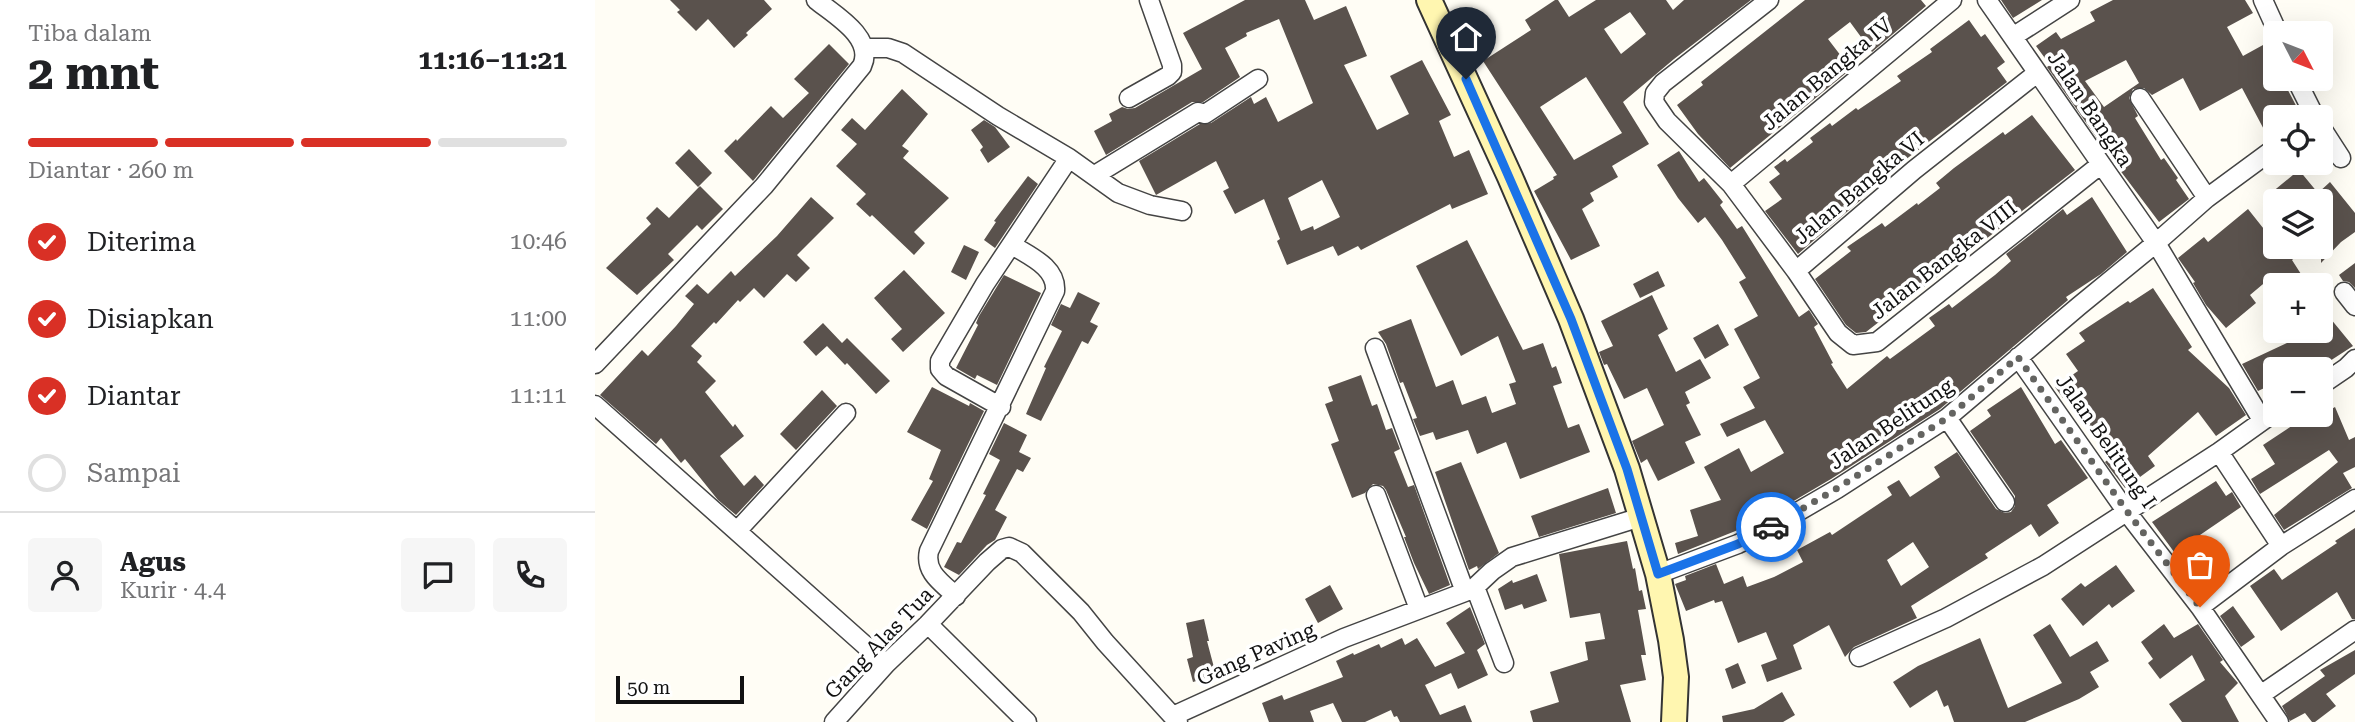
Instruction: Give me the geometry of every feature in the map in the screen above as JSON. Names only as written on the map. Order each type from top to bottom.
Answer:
[{"type":"main road","points":[[1435,2],[1571,319],[1627,469],[1658,574],[1676,677],[1674,722]]},
{"type":"street","points":[[595,364],[764,186],[862,66],[865,48],[855,33],[817,0]]},
{"type":"street","points":[[1129,99],[1168,76],[1173,69],[1149,0]]},
{"type":"street","name":"Jalan Bangka VI","points":[[1769,0],[1663,83],[1654,96],[1655,104],[1667,121],[1731,184],[1796,271],[1914,170],[2037,73]]},
{"type":"street","name":"Jalan Bangka IV","points":[[1731,184],[1952,0]]},
{"type":"street","name":"Jalan Bangka","points":[[1987,0],[2156,243],[2263,407]]},
{"type":"street","points":[[2014,36],[2070,0]]},
{"type":"street","points":[[2263,0],[2273,21]]},
{"type":"street","points":[[865,48],[888,48],[903,53],[998,116],[1069,158],[1118,193],[1150,205],[1182,211]]},
{"type":"street","points":[[1095,176],[1198,112],[1205,114],[1258,79]]},
{"type":"street","points":[[2140,98],[2207,198]]},
{"type":"street","points":[[2333,146],[2341,158]]},
{"type":"street","name":"Jalan Belitung","points":[[1658,574],[1763,532],[1947,418],[2207,198],[2263,157]]},
{"type":"street","points":[[1000,408],[943,374],[939,363],[967,314],[1069,158]]},
{"type":"street","name":"Jalan Bangka VIII","points":[[1796,271],[1843,339],[1853,345],[1870,345],[2100,165]]},
{"type":"street","points":[[956,596],[930,569],[928,556],[1056,287],[1048,270],[1012,245]]},
{"type":"street","points":[[1375,348],[1470,589],[1504,663]]},
{"type":"street","name":"Jalan Belitung I","points":[[2018,357],[2126,510],[2200,607],[2279,722]]},
{"type":"street","points":[[2333,375],[2355,359]]},
{"type":"street","points":[[595,405],[886,664]]},
{"type":"street","points":[[737,531],[846,413]]},
{"type":"street","points":[[1947,418],[2005,502]]},
{"type":"street","points":[[1859,657],[1946,618],[2043,566],[2219,452],[2263,420]]},
{"type":"street","points":[[2219,452],[2281,546]]},
{"type":"street","points":[[1376,495],[1419,609]]},
{"type":"street","points":[[2200,607],[2281,546],[2355,499]]},
{"type":"street","name":"Gang Paving","points":[[956,596],[995,554],[1005,548],[1015,549],[1081,612],[1175,719],[1344,639],[1470,589],[1512,557],[1641,517]]},
{"type":"street","name":"Gang Alas Tua","points":[[834,722],[886,664],[956,596]]},
{"type":"street","points":[[928,624],[1027,722]]},
{"type":"street","points":[[2262,694],[2355,630]]},
{"type":"building","points":[[670,0],[764,0],[772,9],[734,48],[708,19],[696,31],[677,12],[680,10]]},
{"type":"building","points":[[1245,0],[1305,0],[1314,20],[1346,6],[1367,56],[1344,65],[1377,130],[1409,114],[1390,76],[1422,60],[1451,115],[1439,121],[1454,157],[1469,150],[1488,194],[1452,209],[1450,204],[1361,250],[1358,246],[1338,256],[1333,246],[1287,265],[1264,199],[1235,214],[1223,191],[1229,188],[1216,161],[1156,195],[1139,161],[1200,124],[1211,123],[1251,97],[1254,104],[1266,97],[1278,122],[1313,103],[1279,19],[1246,33],[1247,36],[1225,48],[1240,77],[1203,102],[1192,102],[1106,155],[1094,131],[1112,121],[1109,114],[1122,107],[1135,108],[1202,69],[1183,33]],"holes":[[[1322,180],[1340,217],[1314,230],[1313,226],[1301,231],[1288,198]]]},
{"type":"building","points":[[1555,0],[1558,0],[1569,17],[1596,0],[1666,0],[1673,10],[1684,0],[1751,0],[1623,102],[1649,144],[1612,166],[1618,177],[1590,193],[1594,201],[1582,209],[1600,246],[1571,260],[1534,191],[1557,175],[1483,61],[1531,30],[1525,20]],"holes":[[[1630,12],[1646,34],[1621,54],[1604,29]],[[1586,77],[1622,133],[1574,160],[1540,107]]]},
{"type":"building","points":[[1805,0],[1921,0],[1926,6],[1872,52],[1850,22],[1828,39],[1851,69],[1730,168],[1698,134],[1677,105],[1703,85],[1701,82]]},
{"type":"building","points":[[2001,0],[2042,0],[2013,18]]},
{"type":"building","points":[[2113,0],[2245,0],[2253,13],[2227,27],[2243,56],[2263,45],[2263,91],[2288,91],[2296,105],[2263,105],[2263,128],[2242,88],[2200,111],[2183,78],[2152,95],[2144,88],[2133,89],[2129,98],[2138,116],[2135,118],[2161,160],[2164,158],[2178,178],[2176,180],[2189,199],[2159,222],[2047,67],[2050,65],[2036,46],[2056,32],[2061,39],[2095,21],[2090,12]],"holes":[[[2126,60],[2139,83],[2104,107],[2085,81]]]},
{"type":"building","points":[[1969,20],[1981,37],[1985,34],[2005,62],[1997,68],[2007,82],[1875,183],[1877,186],[1798,254],[1765,211],[1782,199],[1769,182],[1780,174],[1774,167],[1785,159],[1787,162],[1813,142],[1810,138],[1830,123],[1832,126],[1901,81],[1897,76],[1932,52],[1930,49]]},
{"type":"building","points":[[829,44],[849,64],[753,181],[724,151],[771,106],[783,118],[809,93],[794,79]]},
{"type":"building","points":[[902,89],[928,114],[902,146],[909,151],[903,158],[949,198],[914,232],[925,243],[914,255],[872,215],[870,217],[856,204],[866,194],[836,166],[857,144],[841,130],[852,118],[865,130]]},
{"type":"building","points":[[2032,115],[2075,170],[1866,332],[1856,333],[1846,325],[1815,279],[1851,251],[1847,247],[1882,223],[1885,227],[1917,203],[1918,205],[1940,188],[1936,183],[1954,168],[2003,132],[2005,135]]},
{"type":"building","points":[[984,120],[995,127],[1010,147],[988,163],[980,150],[983,147],[971,130]]},
{"type":"building","points":[[689,149],[712,173],[698,187],[675,163]]},
{"type":"building","points":[[1679,151],[1699,182],[1704,178],[1723,202],[1720,205],[1737,229],[1742,226],[1799,317],[1809,310],[1818,324],[1814,327],[1833,363],[1831,364],[1847,389],[1887,356],[1890,359],[1935,326],[1929,318],[1949,304],[1952,308],[1995,275],[2011,261],[2006,254],[2063,209],[2067,215],[2092,197],[2127,252],[2101,274],[2066,297],[2068,300],[1940,409],[1758,522],[1678,554],[1675,543],[1698,536],[1690,510],[1721,500],[1704,467],[1739,448],[1751,472],[1784,453],[1765,420],[1727,437],[1720,424],[1755,408],[1743,387],[1760,378],[1734,329],[1758,316],[1739,282],[1746,278],[1722,240],[1705,217],[1698,223],[1657,165]]},
{"type":"building","points":[[2293,175],[2303,175],[2315,189],[2276,189]]},
{"type":"building","points":[[1028,176],[1038,184],[995,248],[984,240],[996,222],[994,221]]},
{"type":"building","points":[[2330,182],[2355,213],[2355,232],[2333,250],[2333,189],[2322,189]]},
{"type":"building","points":[[700,186],[723,209],[702,230],[697,225],[668,254],[674,260],[637,295],[606,268],[651,224],[646,218],[657,207],[669,218]]},
{"type":"building","points":[[811,197],[834,218],[797,255],[810,268],[796,282],[787,274],[764,298],[754,288],[691,346],[702,356],[697,362],[716,381],[705,392],[733,427],[735,424],[744,436],[720,456],[744,486],[755,475],[764,485],[736,515],[718,500],[685,459],[681,463],[661,438],[656,444],[600,395],[642,350],[648,356],[676,326],[694,304],[685,296],[697,284],[708,294],[731,271],[735,276],[777,236]]},
{"type":"building","points":[[2248,209],[2263,228],[2263,259],[2293,259],[2300,273],[2263,273],[2263,284],[2250,295],[2256,303],[2226,328],[2206,305],[2193,283],[2195,282],[2178,258],[2204,237],[2208,242]]},
{"type":"building","points":[[1467,240],[1523,350],[1543,343],[1552,368],[1556,366],[1562,383],[1553,386],[1568,428],[1579,424],[1590,452],[1520,479],[1506,442],[1477,454],[1468,430],[1436,440],[1433,432],[1420,436],[1413,419],[1417,418],[1403,382],[1400,383],[1386,344],[1378,332],[1411,319],[1436,387],[1453,380],[1462,405],[1486,396],[1492,413],[1516,404],[1509,384],[1516,382],[1498,336],[1461,356],[1416,266]]},
{"type":"building","points":[[964,245],[979,252],[966,280],[951,272]]},
{"type":"building","points":[[2355,263],[2355,288],[2349,282],[2343,281],[2339,275]]},
{"type":"building","points":[[904,270],[945,313],[903,352],[891,339],[902,329],[874,298]]},
{"type":"building","points":[[1658,271],[1665,286],[1640,298],[1633,284]]},
{"type":"building","points":[[1004,275],[1041,293],[997,385],[977,375],[975,379],[956,368],[978,325],[976,323],[979,316]]},
{"type":"building","points":[[2153,288],[2192,347],[2188,350],[2229,388],[2246,415],[2216,436],[2198,412],[2148,456],[2155,466],[2125,488],[2105,462],[2111,457],[2067,396],[2063,398],[2055,387],[2078,371],[2066,354],[2085,341],[2079,333]]},
{"type":"building","points":[[1078,292],[1100,303],[1090,322],[1098,326],[1088,344],[1082,341],[1041,421],[1026,414],[1046,368],[1044,367],[1062,331],[1051,325],[1061,304],[1070,308]]},
{"type":"building","points":[[1652,295],[1668,329],[1658,335],[1676,372],[1700,359],[1711,378],[1685,392],[1690,403],[1686,405],[1701,435],[1685,442],[1695,463],[1658,481],[1647,459],[1641,463],[1632,441],[1664,425],[1647,388],[1624,399],[1599,352],[1613,346],[1601,321]]},
{"type":"building","points":[[2333,322],[2353,346],[2333,359],[2263,357],[2263,389],[2258,391],[2242,364],[2287,343],[2333,343]]},
{"type":"building","points":[[823,323],[842,343],[847,338],[890,381],[876,394],[827,346],[816,356],[803,342]]},
{"type":"building","points":[[1718,324],[1729,345],[1705,359],[1693,338]]},
{"type":"building","points":[[1361,375],[1372,406],[1377,404],[1386,430],[1392,428],[1400,449],[1394,452],[1408,487],[1414,485],[1450,585],[1429,594],[1386,490],[1383,486],[1373,484],[1365,493],[1352,498],[1331,444],[1339,441],[1325,404],[1333,401],[1328,387]]},
{"type":"building","points":[[932,387],[984,411],[927,529],[911,520],[933,481],[929,479],[941,450],[907,432]]},
{"type":"building","points":[[2021,387],[2055,444],[2061,440],[2088,478],[2047,505],[2059,523],[2039,537],[2031,524],[1985,554],[1988,558],[1911,606],[1917,618],[1854,647],[1845,657],[1829,625],[1793,645],[1802,669],[1767,682],[1761,665],[1777,659],[1766,632],[1738,643],[1722,601],[1715,603],[1714,600],[1686,611],[1675,584],[1686,580],[1685,576],[1716,564],[1724,584],[1743,576],[1747,587],[1774,577],[1803,562],[1797,550],[1830,532],[1832,535],[1892,495],[1887,487],[1899,480],[1910,497],[1940,477],[1934,467],[1957,452],[1996,509],[2005,513],[2011,512],[2015,506],[2015,496],[1970,431],[1991,416],[1987,410]],"holes":[[[1913,542],[1929,567],[1901,586],[1887,560]]]},
{"type":"building","points":[[822,390],[837,406],[796,450],[780,434]]},
{"type":"building","points":[[2335,407],[2349,440],[2355,437],[2355,467],[2343,473],[2352,488],[2284,530],[2274,515],[2338,462],[2329,450],[2260,494],[2251,479],[2275,464],[2263,445],[2290,427],[2333,427]]},
{"type":"building","points":[[1004,423],[1027,435],[1019,452],[1031,458],[1023,472],[1017,469],[995,510],[1007,517],[995,540],[959,575],[944,567],[957,542],[961,543],[986,495],[983,494],[1000,460],[989,454]]},
{"type":"building","points":[[1461,462],[1499,553],[1478,569],[1477,566],[1469,570],[1435,472]]},
{"type":"building","points":[[2216,481],[2226,496],[2232,492],[2241,507],[2200,535],[2206,543],[2202,546],[2223,574],[2202,590],[2152,522]]},
{"type":"building","points":[[1608,488],[1616,513],[1539,537],[1531,516]]},
{"type":"building","points":[[2355,528],[2355,619],[2352,619],[2337,592],[2281,631],[2250,586],[2274,569],[2282,580]]},
{"type":"building","points":[[1627,541],[1646,609],[1638,610],[1646,655],[1641,655],[1646,680],[1620,685],[1631,722],[1533,722],[1530,711],[1559,702],[1550,672],[1588,660],[1585,642],[1605,639],[1600,613],[1570,618],[1559,554]]},
{"type":"building","points":[[2116,565],[2135,591],[2112,608],[2109,604],[2083,626],[2061,599],[2081,583],[2085,587]]},
{"type":"building","points":[[1537,574],[1547,601],[1524,609],[1522,604],[1505,610],[1498,589],[1512,580],[1513,583]]},
{"type":"building","points":[[1330,585],[1343,609],[1318,623],[1305,599]]},
{"type":"building","points":[[2233,606],[2255,637],[2241,647],[2220,616]]},
{"type":"building","points":[[1470,607],[1485,644],[1477,650],[1488,675],[1458,689],[1451,673],[1425,685],[1440,715],[1465,705],[1472,722],[1400,722],[1391,710],[1365,722],[1342,722],[1333,703],[1310,711],[1314,722],[1269,722],[1262,703],[1282,695],[1284,700],[1343,677],[1336,661],[1353,653],[1354,655],[1379,644],[1381,648],[1402,638],[1405,645],[1417,638],[1435,667],[1465,653],[1446,623]]},
{"type":"building","points":[[1204,619],[1216,675],[1193,682],[1187,659],[1193,657],[1186,623]]},
{"type":"building","points":[[2050,624],[2070,657],[2097,641],[2109,661],[2090,672],[2099,687],[2079,699],[2025,722],[1954,722],[1948,705],[1944,707],[1937,690],[1910,708],[1893,682],[1918,666],[1980,638],[2008,708],[2062,683],[2033,635]]},
{"type":"building","points":[[2164,624],[2174,638],[2198,624],[2223,660],[2220,662],[2238,683],[2225,696],[2239,722],[2182,722],[2169,704],[2205,680],[2192,655],[2160,679],[2148,663],[2153,659],[2141,642]]},
{"type":"building","points":[[2355,650],[2355,674],[2326,694],[2336,706],[2315,722],[2305,713],[2290,721],[2282,706],[2325,676],[2320,670]]},
{"type":"building","points":[[1738,663],[1746,683],[1732,689],[1725,669]]},
{"type":"building","points":[[1782,692],[1795,715],[1783,722],[1723,722],[1722,716],[1754,709]]},
{"type":"way so far","points":[[1771,527],[1902,449],[1947,418],[2018,357],[2126,510],[2200,607]]},
{"type":"route","points":[[1466,79],[1571,319],[1627,469],[1658,574],[1738,544],[1771,527]]}]
